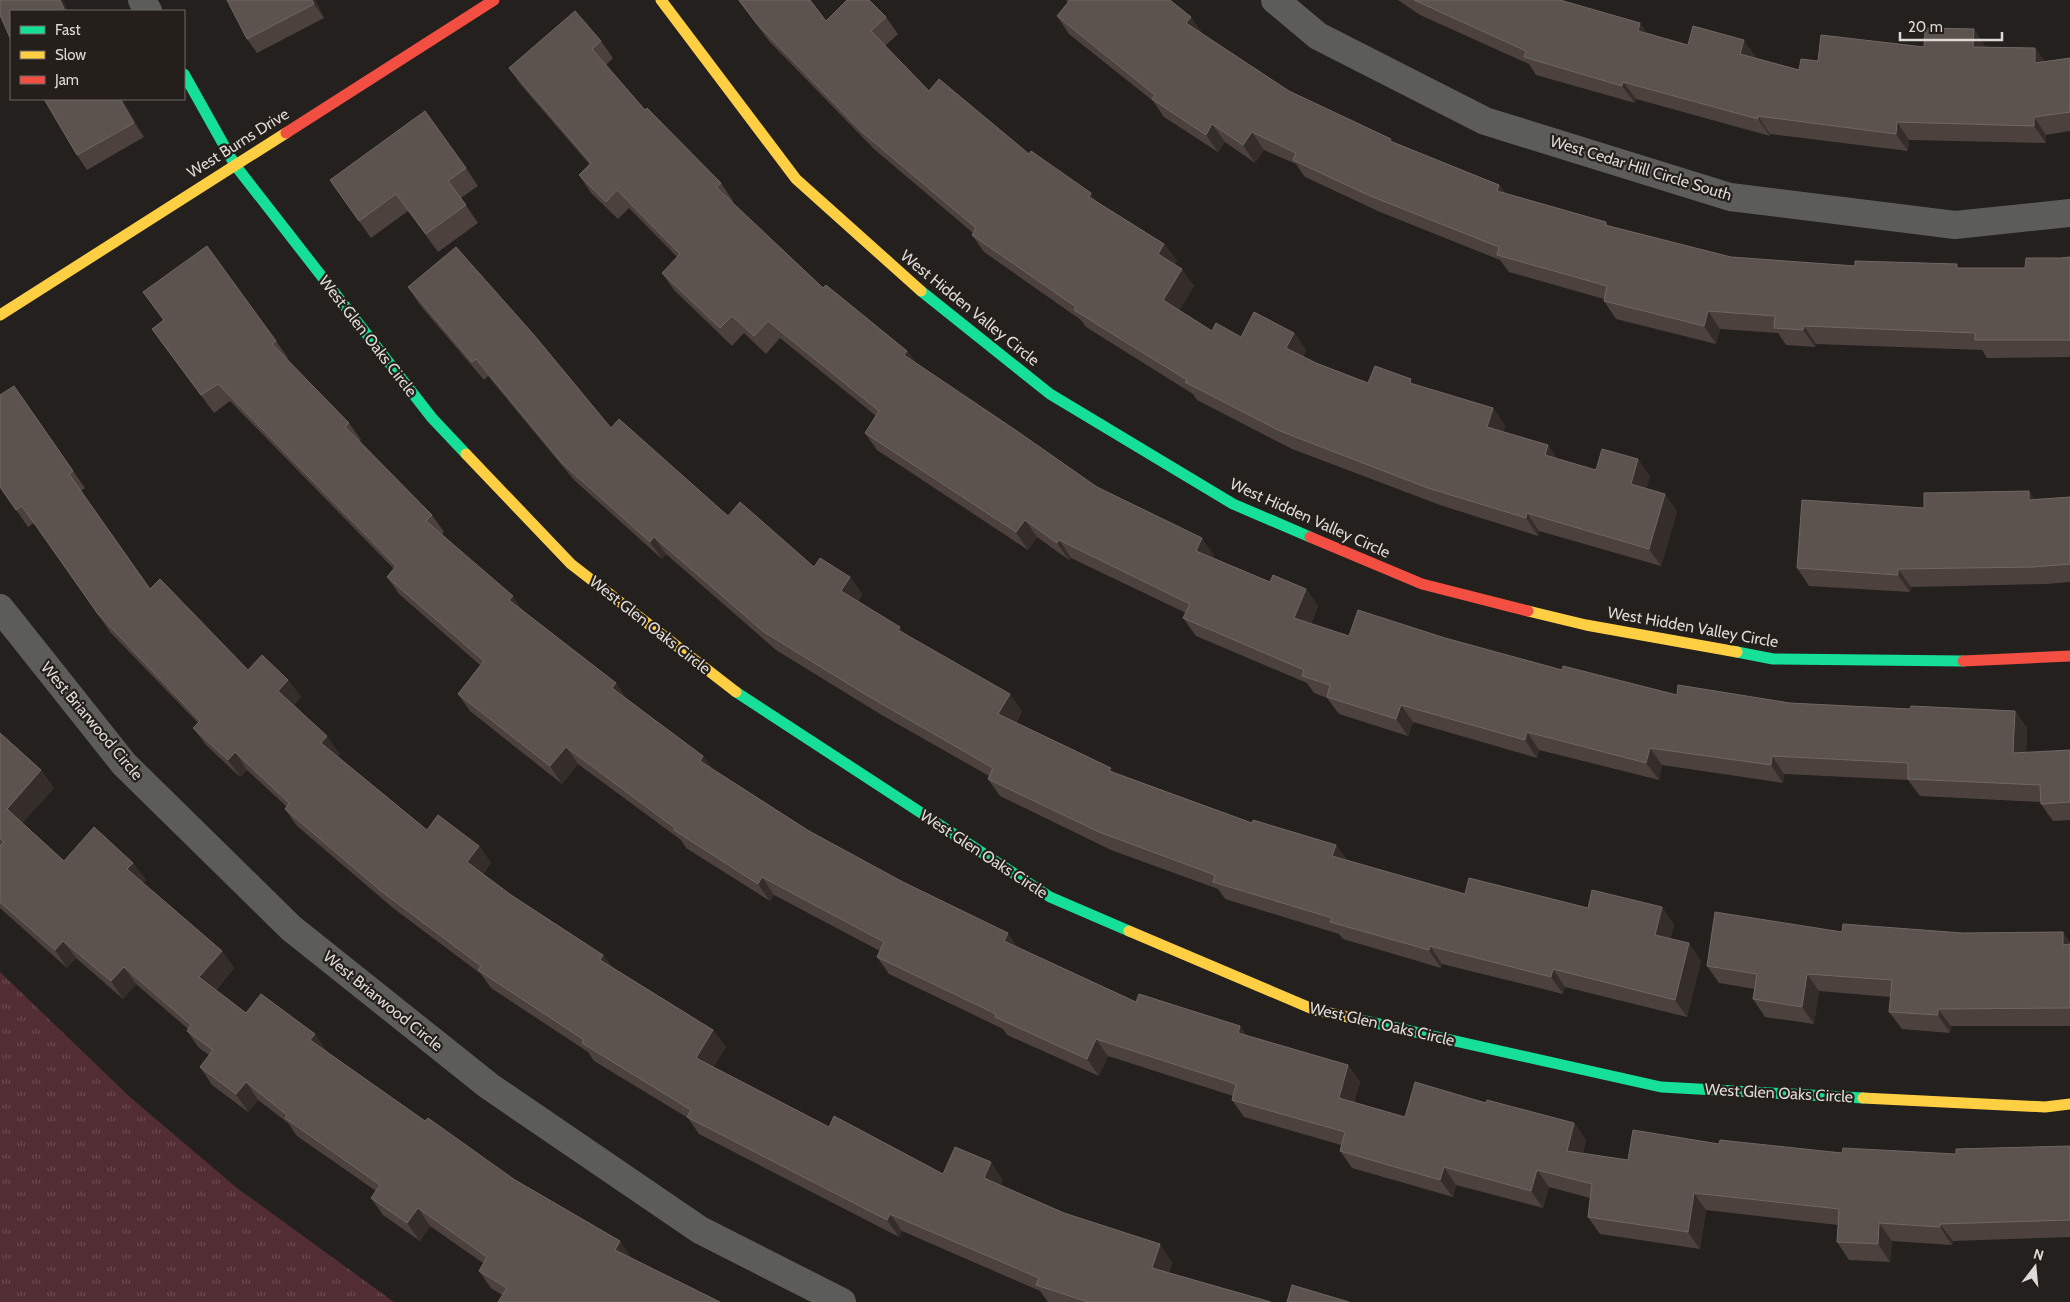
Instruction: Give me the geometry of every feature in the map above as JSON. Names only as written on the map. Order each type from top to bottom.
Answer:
[{"type":"street","name":"West Burns Drive","points":[[0,315],[494,0]]},
{"type":"street","name":"West Hidden Valley Circle","points":[[662,0],[796,179],[916,287],[1050,394],[1233,504],[1422,584],[1586,625],[1754,656],[1773,659],[1948,662],[2070,656]]},
{"type":"street","name":"West Cedar Hill Circle South","points":[[1275,0],[1318,36],[1485,120],[1730,197],[1955,225],[2070,213]]},
{"type":"street","name":"West Glen Oaks Circle","points":[[185,76],[234,165],[432,418],[572,564],[743,697],[1050,897],[1315,1010],[1661,1087],[2045,1107],[2070,1104]]},
{"type":"street","name":"West Briarwood Circle","points":[[0,608],[124,764],[291,928],[489,1086],[692,1225],[842,1302]]},
{"type":"green space","points":[[0,972],[131,1098],[237,1188],[394,1302],[0,1302]]},
{"type":"building","points":[[0,0],[60,0],[65,10],[10,10],[10,38],[0,15]]},
{"type":"building","points":[[227,0],[312,0],[314,4],[247,39]]},
{"type":"building","points":[[739,0],[810,0],[826,21],[847,0],[869,0],[886,17],[871,31],[929,91],[939,79],[1029,154],[1031,151],[1091,193],[1089,197],[1164,244],[1158,254],[1182,269],[1163,300],[1212,331],[1216,323],[1241,337],[1254,312],[1294,333],[1286,348],[1316,363],[1368,383],[1375,366],[1411,379],[1410,383],[1493,408],[1487,427],[1548,445],[1545,455],[1596,470],[1602,449],[1638,459],[1631,484],[1665,494],[1649,549],[1527,513],[1526,518],[1428,488],[1280,431],[1185,382],[1187,380],[1074,310],[1076,307],[972,235],[976,228],[862,132],[757,24]]},
{"type":"building","points":[[1070,0],[1170,0],[1191,17],[1186,23],[1289,91],[1391,139],[1390,141],[1499,185],[1497,191],[1606,222],[1605,225],[1731,257],[1855,266],[1855,261],[1957,264],[1957,268],[2025,268],[2026,258],[2070,257],[2070,340],[1975,340],[1975,333],[1804,326],[1803,330],[1774,328],[1775,316],[1708,311],[1704,326],[1604,301],[1607,286],[1497,255],[1499,247],[1368,195],[1293,160],[1296,153],[1252,132],[1243,145],[1212,124],[1206,135],[1152,99],[1155,95],[1057,16]]},
{"type":"building","points":[[1414,0],[1560,0],[1640,23],[1638,31],[1688,45],[1693,26],[1744,40],[1740,54],[1799,70],[1801,59],[1818,61],[1821,35],[1924,47],[1925,28],[1974,29],[1973,47],[2035,48],[2035,63],[2070,58],[2070,112],[2034,117],[2034,126],[1897,122],[1896,134],[1758,116],[1758,119],[1623,82],[1622,86],[1524,57],[1526,51]]},
{"type":"building","points":[[575,11],[601,41],[592,49],[645,110],[647,108],[721,183],[716,187],[823,288],[826,285],[907,351],[904,355],[1097,487],[1202,538],[1196,551],[1270,582],[1273,575],[1306,589],[1294,618],[1349,636],[1358,610],[1445,638],[1562,670],[1563,666],[1677,695],[1678,685],[1790,703],[1910,709],[1911,706],[2015,711],[2013,753],[2070,750],[2070,802],[2041,804],[2040,785],[1908,779],[1908,763],[1772,756],[1771,765],[1650,748],[1646,763],[1527,732],[1525,740],[1401,705],[1396,719],[1327,697],[1330,685],[1302,676],[1304,670],[1183,618],[1190,604],[1059,540],[1057,543],[1025,520],[1016,532],[865,433],[879,411],[768,321],[754,336],[732,316],[720,328],[662,273],[680,254],[617,190],[606,202],[579,175],[591,163],[509,68]]},
{"type":"building","points":[[45,100],[121,100],[134,123],[77,155]]},
{"type":"building","points":[[425,111],[466,168],[448,181],[466,205],[426,234],[396,194],[359,221],[330,180]]},
{"type":"building","points":[[207,246],[276,341],[272,344],[349,423],[345,427],[432,515],[426,521],[513,596],[509,600],[616,683],[612,688],[703,756],[700,761],[809,831],[903,882],[1008,933],[1004,941],[1136,1002],[1139,994],[1240,1026],[1238,1033],[1348,1065],[1339,1098],[1405,1117],[1415,1082],[1486,1103],[1487,1100],[1574,1123],[1567,1151],[1628,1160],[1633,1130],[1719,1144],[1720,1140],[1842,1153],[1843,1148],[1956,1154],[1956,1149],[2070,1146],[2070,1220],[1940,1224],[1940,1227],[1879,1223],[1878,1244],[1837,1242],[1839,1209],[1694,1193],[1688,1232],[1588,1217],[1592,1184],[1537,1170],[1531,1191],[1444,1167],[1440,1180],[1340,1151],[1345,1132],[1232,1100],[1236,1084],[1096,1039],[1087,1059],[995,1017],[996,1014],[877,957],[884,942],[762,877],[758,884],[674,830],[675,828],[566,747],[550,766],[458,694],[484,661],[387,577],[396,566],[218,384],[201,395],[152,329],[164,320],[143,292]]},
{"type":"building","points":[[456,247],[534,335],[611,428],[619,419],[728,516],[740,502],[814,567],[820,558],[850,577],[841,591],[900,627],[898,630],[1010,694],[998,714],[1111,768],[1109,771],[1252,823],[1253,820],[1336,845],[1332,856],[1465,894],[1469,878],[1588,908],[1592,890],[1662,907],[1655,935],[1689,943],[1675,1000],[1553,969],[1551,977],[1430,946],[1429,950],[1330,922],[1332,918],[1213,882],[1215,875],[1099,832],[988,779],[993,768],[868,696],[764,632],[654,537],[650,542],[562,463],[476,359],[472,362],[408,287]]},
{"type":"building","points":[[14,386],[73,471],[69,474],[150,589],[160,579],[248,670],[262,655],[288,680],[278,691],[327,736],[321,743],[427,830],[438,815],[479,846],[467,862],[511,895],[603,955],[600,960],[713,1030],[696,1058],[829,1127],[834,1116],[943,1174],[955,1147],[991,1162],[984,1178],[1064,1213],[1160,1244],[1152,1268],[1271,1302],[1088,1302],[1036,1285],[1039,1278],[890,1214],[887,1220],[687,1117],[691,1110],[582,1043],[584,1040],[478,970],[481,966],[381,891],[285,809],[289,803],[235,752],[228,760],[193,728],[200,721],[98,614],[22,506],[16,510],[0,487],[0,395]]},
{"type":"building","points":[[2029,491],[2029,500],[2070,497],[2070,564],[2033,567],[1898,569],[1898,575],[1797,568],[1802,500],[1924,508],[1924,493]]},
{"type":"building","points":[[0,733],[41,770],[7,809],[64,861],[94,827],[133,863],[127,869],[222,951],[199,977],[246,1013],[261,994],[315,1034],[310,1040],[425,1121],[428,1118],[515,1180],[620,1241],[615,1250],[720,1302],[498,1302],[507,1288],[479,1271],[487,1257],[418,1208],[407,1223],[371,1198],[380,1185],[285,1118],[287,1115],[246,1082],[236,1094],[200,1067],[213,1050],[187,1031],[191,1025],[124,967],[111,981],[63,941],[55,950],[0,902],[0,846],[4,842],[0,838]]},
{"type":"building","points":[[1715,912],[1842,932],[1843,924],[1963,933],[2063,932],[2063,945],[2070,944],[2070,1008],[1938,1009],[1938,1015],[1889,1012],[1892,980],[1807,974],[1802,1007],[1753,999],[1757,974],[1707,966]]},
{"type":"building","points":[[1292,1285],[1349,1302],[1287,1302]]},
{"type":"traffic: fast","points":[[185,76],[235,165],[432,418],[466,454]]},
{"type":"traffic: fast","points":[[921,291],[1050,394],[1233,504],[1310,537]]},
{"type":"traffic: fast","points":[[1737,652],[1773,659],[1963,661]]},
{"type":"traffic: fast","points":[[736,692],[1050,897],[1129,931]]},
{"type":"traffic: fast","points":[[1348,1017],[1661,1087],[1863,1098]]},
{"type":"traffic: slow","points":[[661,0],[796,179],[921,291]]},
{"type":"traffic: slow","points":[[0,315],[286,133]]},
{"type":"traffic: slow","points":[[466,454],[571,564],[736,692]]},
{"type":"traffic: slow","points":[[1528,611],[1586,625],[1737,652]]},
{"type":"traffic: slow","points":[[1129,931],[1315,1010],[1348,1017]]},
{"type":"traffic: slow","points":[[1863,1098],[2045,1107],[2070,1104]]},
{"type":"traffic: jam","points":[[286,133],[494,0]]},
{"type":"traffic: jam","points":[[1310,537],[1422,584],[1528,611]]},
{"type":"traffic: jam","points":[[1963,661],[2070,656]]}]
